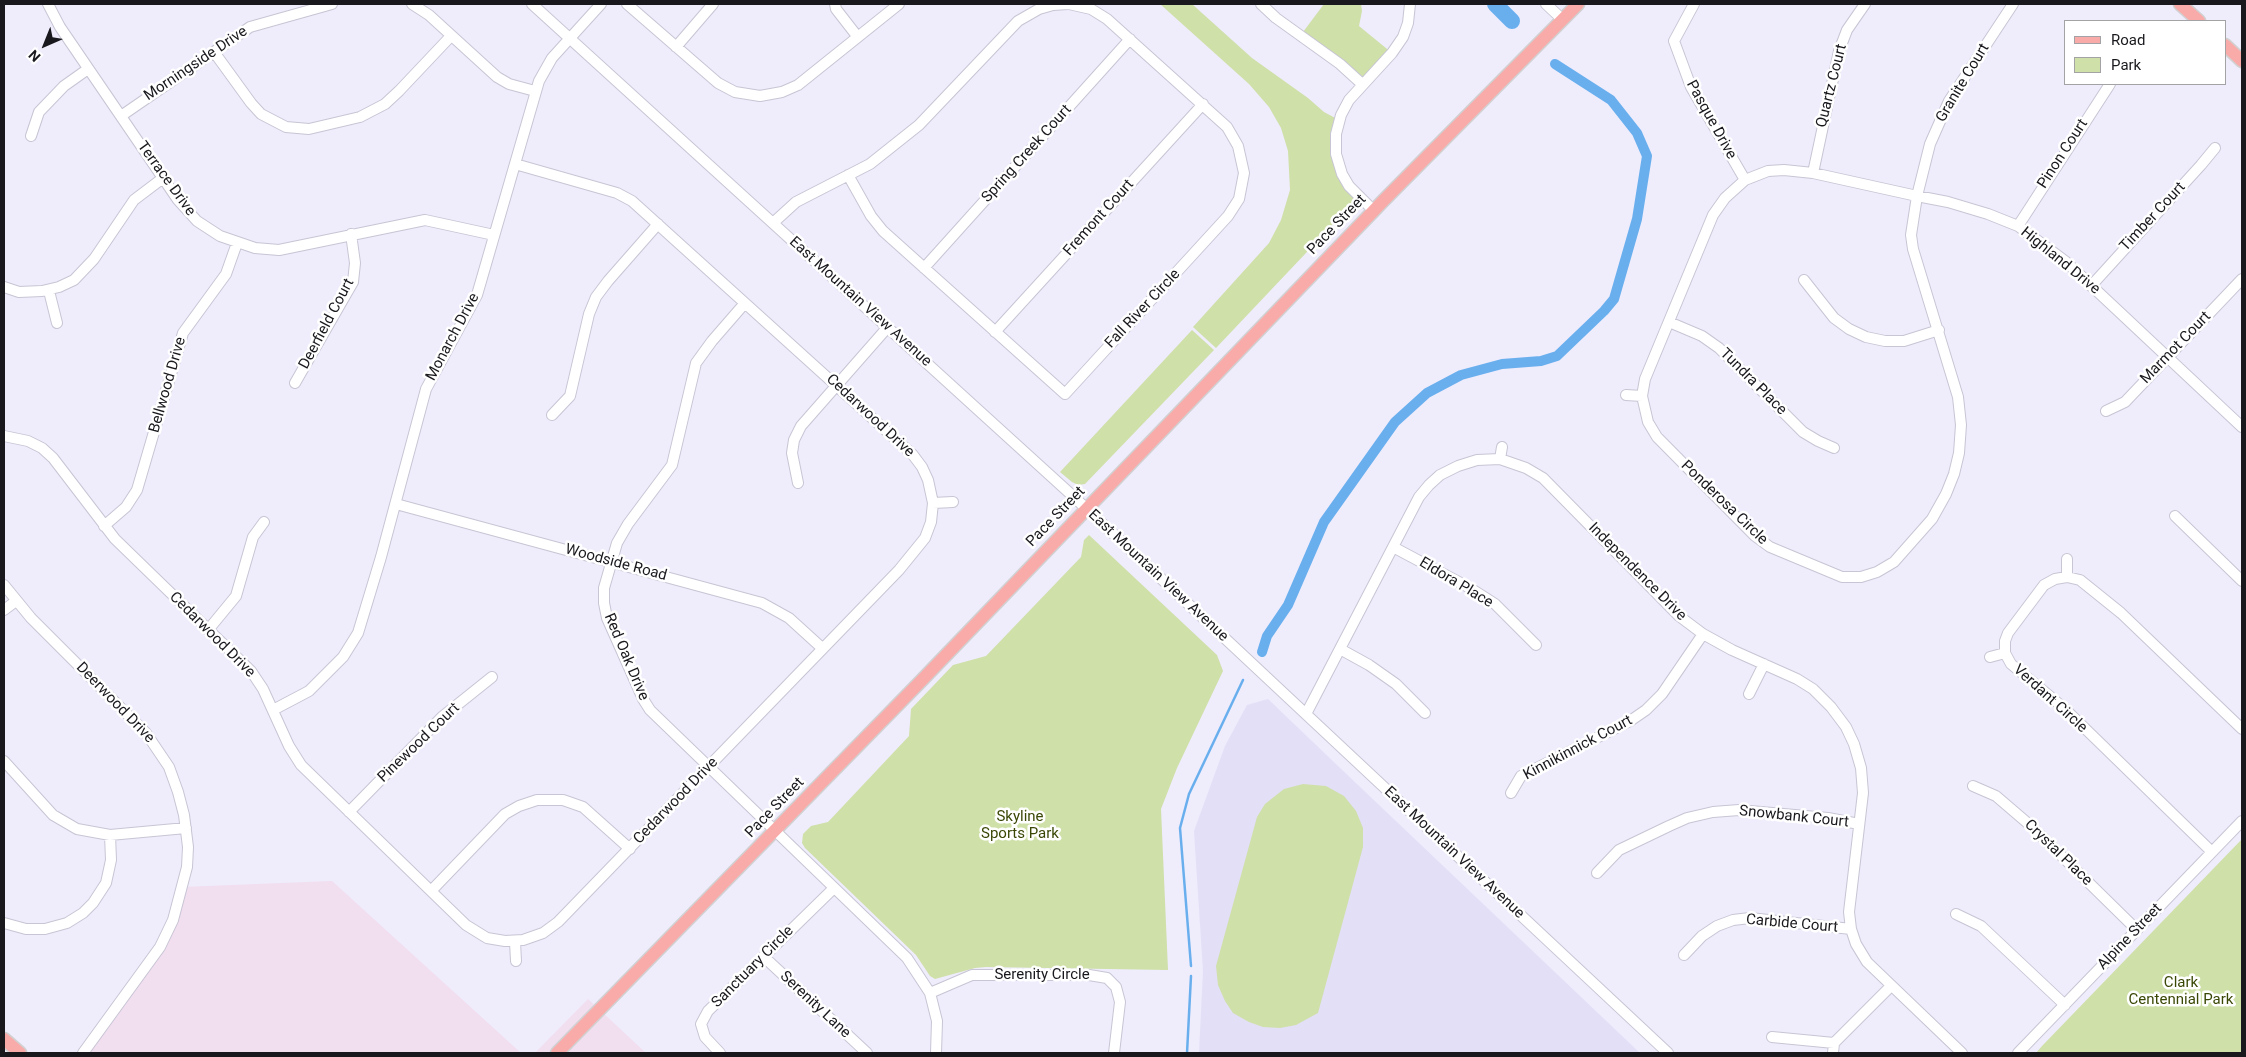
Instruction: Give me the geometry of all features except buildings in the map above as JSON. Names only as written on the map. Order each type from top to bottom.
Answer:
[{"type":"main road","name":"Pace Street","points":[[557,1053],[775,831],[1374,211],[1578,4]]},
{"type":"main road","points":[[2180,4],[2198,20]]},
{"type":"main road","points":[[2226,46],[2242,61]]},
{"type":"main road","points":[[4,1039],[20,1053]]},
{"type":"street","name":"Terrace Drive","points":[[48,4],[60,27],[178,200],[197,221],[220,236],[237,243],[267,250],[279,250],[424,220],[494,235]]},
{"type":"street","name":"Morningside Drive","points":[[121,116],[243,31],[259,23],[332,4]]},
{"type":"street","points":[[412,4],[497,77],[509,84],[535,91]]},
{"type":"street","name":"East Mountain View Avenue","points":[[532,4],[1086,508],[1668,1053]]},
{"type":"street","name":"Monarch Drive","points":[[273,710],[310,691],[351,646],[365,615],[428,384],[477,295],[516,164],[535,91],[547,65],[601,4]]},
{"type":"street","points":[[627,4],[725,87],[743,94],[760,96],[782,92],[798,84],[899,4]]},
{"type":"street","points":[[676,47],[713,4]]},
{"type":"street","points":[[835,4],[836,9],[857,36]]},
{"type":"street","name":"Fall River Circle","points":[[773,223],[796,202],[848,175],[870,164],[918,126],[1018,21],[1047,6],[1069,4],[1084,6],[1099,13],[1227,128],[1236,141],[1242,160],[1243,185],[1233,210],[1065,394],[876,223],[848,175]]},
{"type":"street","points":[[1261,4],[1276,18],[1340,64],[1362,84]]},
{"type":"street","points":[[1374,211],[1349,186],[1342,174],[1336,154],[1336,134],[1341,115],[1349,100],[1392,53],[1403,37],[1408,23],[1410,4]]},
{"type":"street","points":[[1546,4],[1563,20]]},
{"type":"street","name":"Pasque Drive","points":[[1694,4],[1674,41],[1691,87],[1745,180]]},
{"type":"street","name":"Quartz Court","points":[[1813,174],[1839,51],[1847,30],[1865,4]]},
{"type":"street","name":"Granite Court","points":[[1917,196],[1930,144],[1949,101],[2013,4]]},
{"type":"street","points":[[214,52],[251,104],[261,114],[286,127],[309,129],[360,117],[385,104],[451,36]]},
{"type":"street","name":"Spring Creek Court","points":[[924,268],[1130,39]]},
{"type":"street","points":[[31,136],[39,112],[64,86],[88,69]]},
{"type":"street","name":"Pinon Court","points":[[2018,226],[2045,181],[2109,85]]},
{"type":"street","name":"Fremont Court","points":[[995,332],[1202,104]]},
{"type":"street","name":"Timber Court","points":[[2091,286],[2215,148]]},
{"type":"street","name":"Cedarwood Drive","points":[[4,436],[23,439],[48,453],[115,540],[253,673],[292,751],[301,765],[474,931],[492,939],[515,942],[533,937],[552,927],[630,849],[919,548],[928,531],[933,503],[928,480],[922,467],[913,455],[632,201],[624,195],[516,164]]},
{"type":"street","name":"Highland Drive","points":[[1745,180],[1768,171],[1784,170],[1813,174],[1971,208],[2018,226],[2065,261],[2242,427]]},
{"type":"street","points":[[4,287],[28,292],[50,290],[67,284],[82,273],[134,200],[163,178]]},
{"type":"street","name":"Ponderosa Circle","points":[[1745,180],[1725,198],[1713,215],[1645,379],[1642,396],[1648,422],[1657,437],[1755,536],[1770,547],[1842,577],[1861,577],[1878,572],[1894,562],[1932,519],[1946,494],[1959,454],[1961,425],[1958,397],[1913,249],[1912,235],[1917,196]]},
{"type":"street","points":[[552,415],[570,396],[589,314],[596,297],[608,280],[658,224]]},
{"type":"street","name":"Deerfield Court","points":[[296,383],[353,282],[355,263],[351,234]]},
{"type":"street","name":"Bellwood Drive","points":[[104,526],[126,507],[137,490],[181,337],[188,324],[226,274],[237,243]]},
{"type":"street","name":"Marmot Court","points":[[2106,411],[2125,402],[2242,279]]},
{"type":"street","points":[[1804,280],[1834,318],[1849,329],[1866,337],[1885,341],[1904,340],[1939,330]]},
{"type":"street","points":[[50,290],[57,323]]},
{"type":"street","name":"Red Oak Drive","points":[[745,303],[712,340],[696,363],[672,465],[622,533],[611,562],[604,593],[606,613],[610,628],[643,699],[654,714],[906,958],[930,993],[937,1021],[936,1053]]},
{"type":"street","name":"Tundra Place","points":[[1668,322],[1702,336],[1719,348],[1803,432],[1818,442],[1834,448]]},
{"type":"street","points":[[798,483],[792,458],[796,435],[803,422],[888,328]]},
{"type":"street","points":[[1626,395],[1642,396]]},
{"type":"street","points":[[1500,459],[1502,447]]},
{"type":"street","name":"Independence Drive","points":[[1306,714],[1419,497],[1440,476],[1458,466],[1471,462],[1500,459],[1526,468],[1543,478],[1666,604],[1703,634],[1797,679],[1813,689],[1831,707],[1846,727],[1854,744],[1861,768],[1863,793],[1849,912],[1851,929],[1856,944],[1867,962],[1962,1053]]},
{"type":"street","points":[[933,503],[953,502]]},
{"type":"street","name":"Woodside Road","points":[[396,504],[769,606],[790,618],[822,648]]},
{"type":"street","points":[[2175,516],[2242,581]]},
{"type":"street","points":[[208,630],[236,596],[253,537],[264,522]]},
{"type":"street","name":"Eldora Place","points":[[1393,547],[1470,588],[1494,604],[1536,644]]},
{"type":"street","points":[[2066,559],[2067,577],[2085,584],[2122,613],[2242,729]]},
{"type":"street","name":"Verdant Circle","points":[[2067,577],[2055,579],[2044,585],[2008,633],[2005,641],[2005,653],[2011,664],[2064,708],[2212,852]]},
{"type":"street","name":"Deerwood Drive","points":[[4,585],[16,601],[137,722],[151,739],[163,757],[182,803],[186,828],[187,868],[173,920],[155,954],[82,1053]]},
{"type":"street","points":[[4,610],[16,601]]},
{"type":"street","name":"Kinnikinnick Court","points":[[1511,793],[1521,776],[1630,721],[1646,710],[1662,694],[1703,634]]},
{"type":"street","points":[[1340,649],[1369,665],[1396,684],[1425,713]]},
{"type":"street","points":[[1990,657],[2005,653]]},
{"type":"street","points":[[1749,694],[1764,664]]},
{"type":"street","name":"Pinewood Court","points":[[349,812],[442,717],[492,677]]},
{"type":"street","points":[[4,761],[49,811],[60,820],[83,831],[110,835],[186,828]]},
{"type":"street","name":"Crystal Place","points":[[1973,786],[1996,796],[2024,820],[2137,930]]},
{"type":"street","points":[[431,891],[505,814],[519,806],[537,800],[563,800],[583,807],[597,817],[630,849]]},
{"type":"street","name":"Snowbank Court","points":[[1597,873],[1619,850],[1687,818],[1713,812],[1739,810],[1828,818],[1858,824]]},
{"type":"street","name":"Alpine Street","points":[[2018,1053],[2242,822]]},
{"type":"street","points":[[4,923],[26,929],[45,929],[68,923],[83,913],[93,903],[106,884],[111,860],[110,835]]},
{"type":"street","name":"Sanctuary Circle","points":[[720,1053],[705,1036],[701,1024],[708,1012],[834,888]]},
{"type":"street","points":[[1956,914],[1981,926],[2065,1005]]},
{"type":"street","name":"Carbide Court","points":[[1684,955],[1702,936],[1717,926],[1733,920],[1750,918],[1851,929]]},
{"type":"street","points":[[515,942],[516,961]]},
{"type":"street","name":"Serenity Lane","points":[[764,957],[867,1053]]},
{"type":"street","name":"Serenity Circle","points":[[930,993],[972,975],[1089,974],[1107,978],[1116,987],[1120,1002],[1114,1053]]},
{"type":"street","points":[[1772,1038],[1833,1048],[1891,986]]},
{"type":"shaded area","points":[[1268,699],[1640,1053],[1199,1053],[1203,971],[1194,831],[1225,746],[1247,705]]},
{"type":"shaded area","points":[[332,881],[521,1053],[83,1053],[160,947],[183,887]]},
{"type":"shaded area","points":[[588,999],[646,1053],[535,1053]]},
{"type":"green space","points":[[1160,4],[1192,4],[1252,58],[1308,98],[1324,112],[1339,120],[1336,154],[1359,197],[1216,348],[1193,327],[1269,243],[1281,220],[1290,190],[1288,151],[1281,128],[1269,107],[1249,84]]},
{"type":"green space","points":[[1324,4],[1361,4],[1362,11],[1359,26],[1392,53],[1362,84],[1300,36]]},
{"type":"green space","points":[[1192,330],[1214,350],[1085,484],[1078,485],[1060,472]]},
{"type":"green space","name":"Skyline Sports Park","points":[[1089,535],[1217,655],[1223,671],[1177,768],[1161,809],[1168,970],[986,967],[975,968],[935,979],[930,976],[916,955],[805,848],[802,843],[803,834],[811,826],[828,822],[909,736],[911,709],[953,665],[986,656],[1081,557],[1084,540]]},
{"type":"green space","points":[[1303,784],[1326,786],[1344,796],[1356,811],[1363,828],[1363,847],[1318,1013],[1296,1025],[1280,1028],[1263,1027],[1233,1013],[1218,985],[1216,966],[1257,817],[1265,804],[1284,789]]},
{"type":"green space","name":"Clark Centennial Park","points":[[2242,839],[2242,1053],[2036,1053],[2042,1046]]},
{"type":"waterway","points":[[1495,4],[1512,21]]},
{"type":"waterway","points":[[1262,652],[1267,636],[1288,605],[1324,522],[1395,422],[1427,393],[1461,375],[1502,364],[1541,361],[1557,356],[1614,299],[1637,219],[1647,156],[1637,133],[1611,100],[1555,64]]},
{"type":"waterway","points":[[1191,966],[1180,828],[1189,794],[1243,680]]},
{"type":"waterway","points":[[1187,1053],[1191,976]]}]
